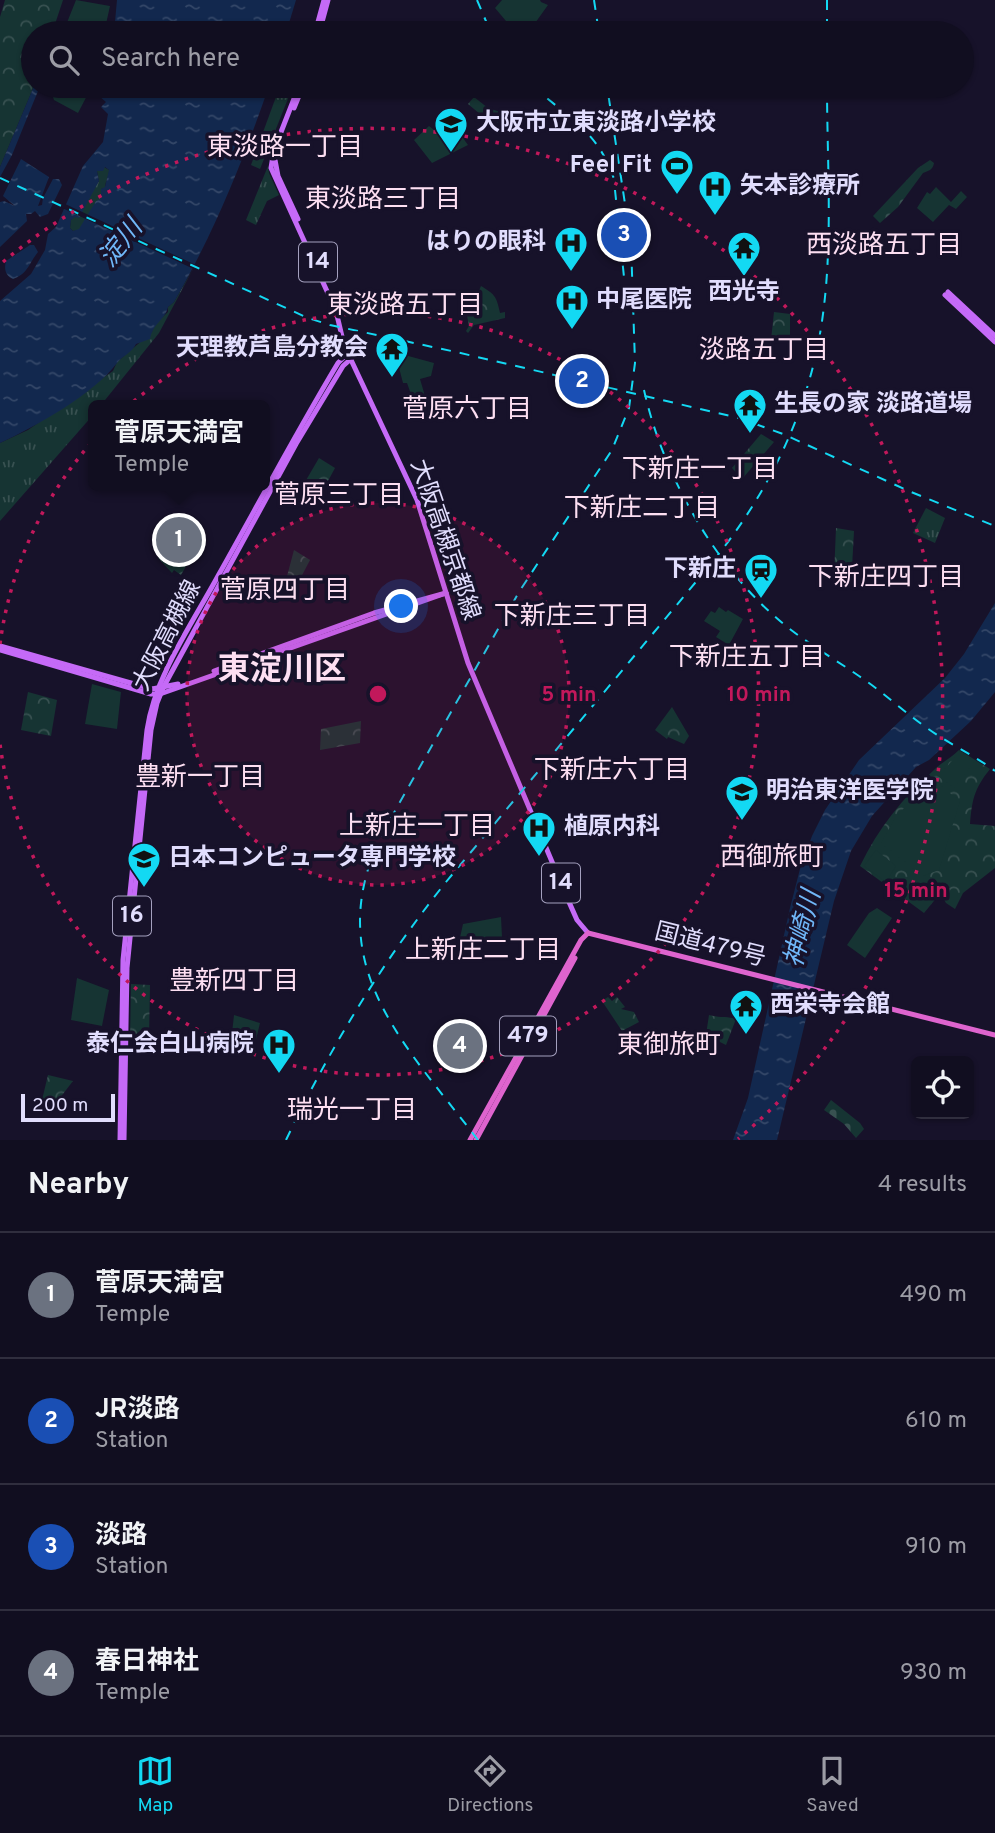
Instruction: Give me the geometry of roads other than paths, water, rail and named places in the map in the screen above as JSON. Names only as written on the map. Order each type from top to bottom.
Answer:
[{"type":"highway","name":"国道479号","points":[[588,933],[995,1035]]},
{"type":"highway","name":"479","points":[[470,1140],[578,945],[588,933]]},
{"type":"highway","name":"479","points":[[475,1140],[588,933]]},
{"type":"main road","points":[[320,21],[326,0]]},
{"type":"main road","name":"大阪高槻京都線","points":[[296,98],[274,150],[271,168],[337,311],[341,338],[421,510],[470,670],[573,911],[582,928],[588,933]]},
{"type":"main road","points":[[995,336],[947,294],[995,342]]},
{"type":"main road","name":"大阪高槻線","points":[[270,480],[338,363],[350,355]]},
{"type":"main road","name":"大阪高槻線","points":[[122,1140],[127,968],[150,730],[159,692],[264,491]]},
{"type":"main road","points":[[0,648],[159,692],[374,613],[446,593]]},
{"type":"water","points":[[117,0],[296,0],[290,21],[115,21]]},
{"type":"water","points":[[29,98],[35,98],[0,177],[0,167]]},
{"type":"water","name":"淀川","points":[[101,98],[265,98],[215,223],[174,302],[168,307],[150,339],[136,344],[107,375],[79,398],[0,443],[0,301],[31,274],[45,250],[48,234],[56,227],[83,166],[103,142],[108,114],[101,107],[106,102]],"holes":[[[105,167],[109,170],[105,187],[101,189],[101,199],[96,201],[79,229],[73,231],[70,228],[71,220],[79,218],[99,181],[97,171],[103,171]]]},
{"type":"water","points":[[21,159],[49,177],[38,206],[42,205],[53,179],[59,179],[62,185],[48,214],[40,217],[35,211],[26,214],[27,221],[0,247],[0,202],[15,206],[3,196]]},
{"type":"water","points":[[34,245],[38,252],[22,274],[10,278],[6,272],[6,261]]},
{"type":"water","name":"神崎川","points":[[995,603],[995,692],[971,721],[929,760],[916,767],[872,816],[851,851],[834,901],[777,1140],[733,1140],[748,1098],[790,908],[812,836],[825,810],[859,760],[945,678],[964,654]]},
{"type":"railway","points":[[477,0],[486,21]]},
{"type":"railway","points":[[594,0],[597,21]]},
{"type":"railway","points":[[827,0],[827,21]]},
{"type":"railway","points":[[548,98],[592,138],[615,182]]},
{"type":"railway","points":[[478,1140],[398,1034],[378,999],[365,961],[360,922],[365,879],[383,832],[519,592],[612,450],[629,408],[635,363],[631,243],[609,98]]},
{"type":"railway","points":[[286,1140],[358,1006],[400,943],[446,882],[715,559],[736,532],[771,474],[799,413],[809,381],[823,314],[829,229],[827,98]]},
{"type":"railway","points":[[0,178],[308,318],[739,418],[783,434],[911,492],[995,526]]},
{"type":"railway","points":[[615,190],[624,277]]},
{"type":"railway","points":[[644,390],[652,421],[676,482],[709,540],[749,592],[792,631],[868,682],[927,728],[995,771]]},
{"type":"place","name":"大阪市立東淡路小学校","points":[[451,154]]},
{"type":"place","name":"Feel Fit","points":[[677,196]]},
{"type":"place","name":"矢本診療所","points":[[715,217]]},
{"type":"place","name":"淡路","points":[[624,235]]},
{"type":"place","name":"はりの眼科","points":[[571,273]]},
{"type":"place","name":"西光寺","points":[[744,278]]},
{"type":"place","name":"中尾医院","points":[[572,331]]},
{"type":"place","name":"天理教芦島分教会","points":[[392,379]]},
{"type":"place","name":"JR淡路","points":[[582,381]]},
{"type":"place","name":"生長の家 淡路道場","points":[[750,435]]},
{"type":"place","name":"菅原天満宮","points":[[179,540]]},
{"type":"place","name":"下新庄","points":[[761,600]]},
{"type":"place","name":"明治東洋医学院","points":[[742,822]]},
{"type":"place","name":"植原内科","points":[[539,858]]},
{"type":"place","name":"日本コンピュータ専門学校","points":[[144,889]]},
{"type":"place","name":"西栄寺会館","points":[[746,1036]]},
{"type":"place","name":"春日神社","points":[[460,1046]]},
{"type":"place","name":"泰仁会白山病院","points":[[279,1075]]},
{"type":"district","name":"東淡路一丁目","points":[[285,148]]},
{"type":"district","name":"東淡路三丁目","points":[[383,200]]},
{"type":"district","name":"西淡路五丁目","points":[[884,246]]},
{"type":"district","name":"東淡路五丁目","points":[[405,306]]},
{"type":"district","name":"淡路五丁目","points":[[764,351]]},
{"type":"district","name":"菅原六丁目","points":[[467,410]]},
{"type":"district","name":"下新庄一丁目","points":[[700,470]]},
{"type":"district","name":"菅原三丁目","points":[[339,496]]},
{"type":"district","name":"下新庄二丁目","points":[[642,509]]},
{"type":"district","name":"下新庄四丁目","points":[[886,578]]},
{"type":"district","name":"菅原四丁目","points":[[285,591]]},
{"type":"district","name":"下新庄三丁目","points":[[572,617]]},
{"type":"district","name":"下新庄五丁目","points":[[747,658]]},
{"type":"district","name":"東淀川区","points":[[282,671]]},
{"type":"district","name":"下新庄六丁目","points":[[612,771]]},
{"type":"district","name":"豊新一丁目","points":[[200,778]]},
{"type":"district","name":"上新庄一丁目","points":[[417,827]]},
{"type":"district","name":"西御旅町","points":[[772,858]]},
{"type":"district","name":"上新庄二丁目","points":[[483,951]]},
{"type":"district","name":"豊新四丁目","points":[[234,982]]},
{"type":"district","name":"東御旅町","points":[[669,1046]]},
{"type":"district","name":"瑞光一丁目","points":[[352,1111]]}]
